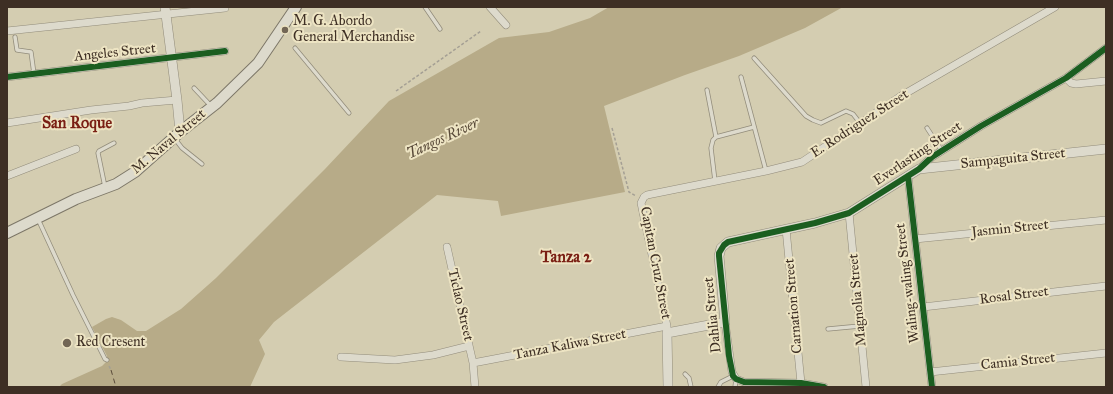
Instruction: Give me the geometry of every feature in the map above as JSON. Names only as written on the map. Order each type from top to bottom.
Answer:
[{"type":"main road","name":"M. Naval Street","points":[[7,233],[76,199],[116,184],[135,172],[177,135],[217,103],[258,63],[280,36],[296,7]]},
{"type":"street","points":[[490,7],[506,25]]},
{"type":"street","name":"E. Rodriguez Street","points":[[645,197],[802,162],[901,96],[1055,7]]},
{"type":"street","points":[[7,31],[165,11],[225,8]]},
{"type":"street","points":[[165,11],[177,100],[177,135]]},
{"type":"street","name":"Everlasting Street","points":[[728,242],[815,224],[850,213],[919,169],[932,157],[981,126],[1066,78],[1106,48]]},
{"type":"street","name":"Angeles Street","points":[[7,77],[172,59],[225,51]]},
{"type":"street","points":[[1066,78],[1071,83],[1076,84],[1106,81]]},
{"type":"street","points":[[7,123],[142,103],[177,100]]},
{"type":"street","name":"Sampaguita Street","points":[[919,169],[1106,148]]},
{"type":"street","points":[[7,176],[76,149]]},
{"type":"street","name":"Waling-waling Street","points":[[908,176],[932,387]]},
{"type":"street","name":"Capitan Cruz Street","points":[[645,197],[641,203],[667,330]]},
{"type":"street","name":"Magnolia Street","points":[[850,213],[866,387]]},
{"type":"street","name":"Jasmin Street","points":[[915,239],[1106,220]]},
{"type":"street","name":"Carnation Street","points":[[786,229],[801,383]]},
{"type":"street","name":"Dahlia Street","points":[[728,242],[721,248],[719,256],[729,356],[735,377]]},
{"type":"street","name":"Ticlao Street","points":[[447,247],[473,363],[475,387]]},
{"type":"street","name":"Rosal Street","points":[[923,307],[1106,286]]},
{"type":"street","points":[[668,387],[667,330],[725,322]]},
{"type":"street","name":"Tanza Kaliwa Street","points":[[473,363],[667,330]]},
{"type":"street","points":[[342,357],[367,360],[395,360],[433,355],[469,346]]},
{"type":"street","name":"Camia Street","points":[[930,372],[1106,353]]},
{"type":"street","points":[[735,377],[744,382],[801,383],[824,387]]},
{"type":"lane","points":[[425,7],[440,29]]},
{"type":"lane","points":[[14,37],[17,50],[31,52],[34,74]]},
{"type":"lane","points":[[295,48],[349,113]]},
{"type":"lane","points":[[754,58],[806,116],[821,123],[846,111],[853,114],[860,124]]},
{"type":"lane","points":[[741,77],[766,171]]},
{"type":"lane","points":[[194,88],[212,106]]},
{"type":"lane","points":[[707,90],[716,137],[711,148],[715,181]]},
{"type":"lane","points":[[716,137],[754,127]]},
{"type":"lane","points":[[927,128],[942,151]]},
{"type":"lane","points":[[177,135],[182,148],[202,164]]},
{"type":"lane","points":[[105,188],[98,153],[114,143]]},
{"type":"lane","points":[[37,218],[73,295],[107,360]]},
{"type":"lane","points":[[828,329],[860,326]]},
{"type":"lane","points":[[685,374],[689,378],[691,387]]},
{"type":"lane","points":[[718,387],[721,382],[735,377],[735,387]]},
{"type":"path","points":[[396,91],[481,31]]},
{"type":"path","points":[[612,128],[629,192],[645,197]]},
{"type":"water","name":"Tangos River","points":[[609,7],[843,7],[805,28],[739,56],[604,106],[625,192],[501,216],[498,201],[437,195],[274,322],[259,340],[265,354],[250,387],[59,387],[62,384],[102,366],[107,361],[107,356],[92,327],[112,317],[121,320],[137,331],[146,331],[181,309],[216,278],[325,169],[389,101],[499,38],[549,32],[590,18]]},
{"type":"ferry route","points":[[111,370],[116,387]]},
{"type":"cycle path","points":[[824,387],[801,383],[744,382],[733,376],[729,356],[719,256],[719,253],[724,245],[728,242],[815,223],[849,213],[919,169],[932,157],[981,126],[1066,78],[1106,48]]},
{"type":"cycle path","points":[[7,77],[225,51]]},
{"type":"cycle path","points":[[908,176],[932,387]]},
{"type":"place","name":"M. G. Abordo General Merchandise","points":[[285,30]]},
{"type":"place","name":"Red Cresent","points":[[67,343]]},
{"type":"district","name":"San Roque","points":[[77,124]]},
{"type":"district","name":"Tanza 2","points":[[566,258]]}]
